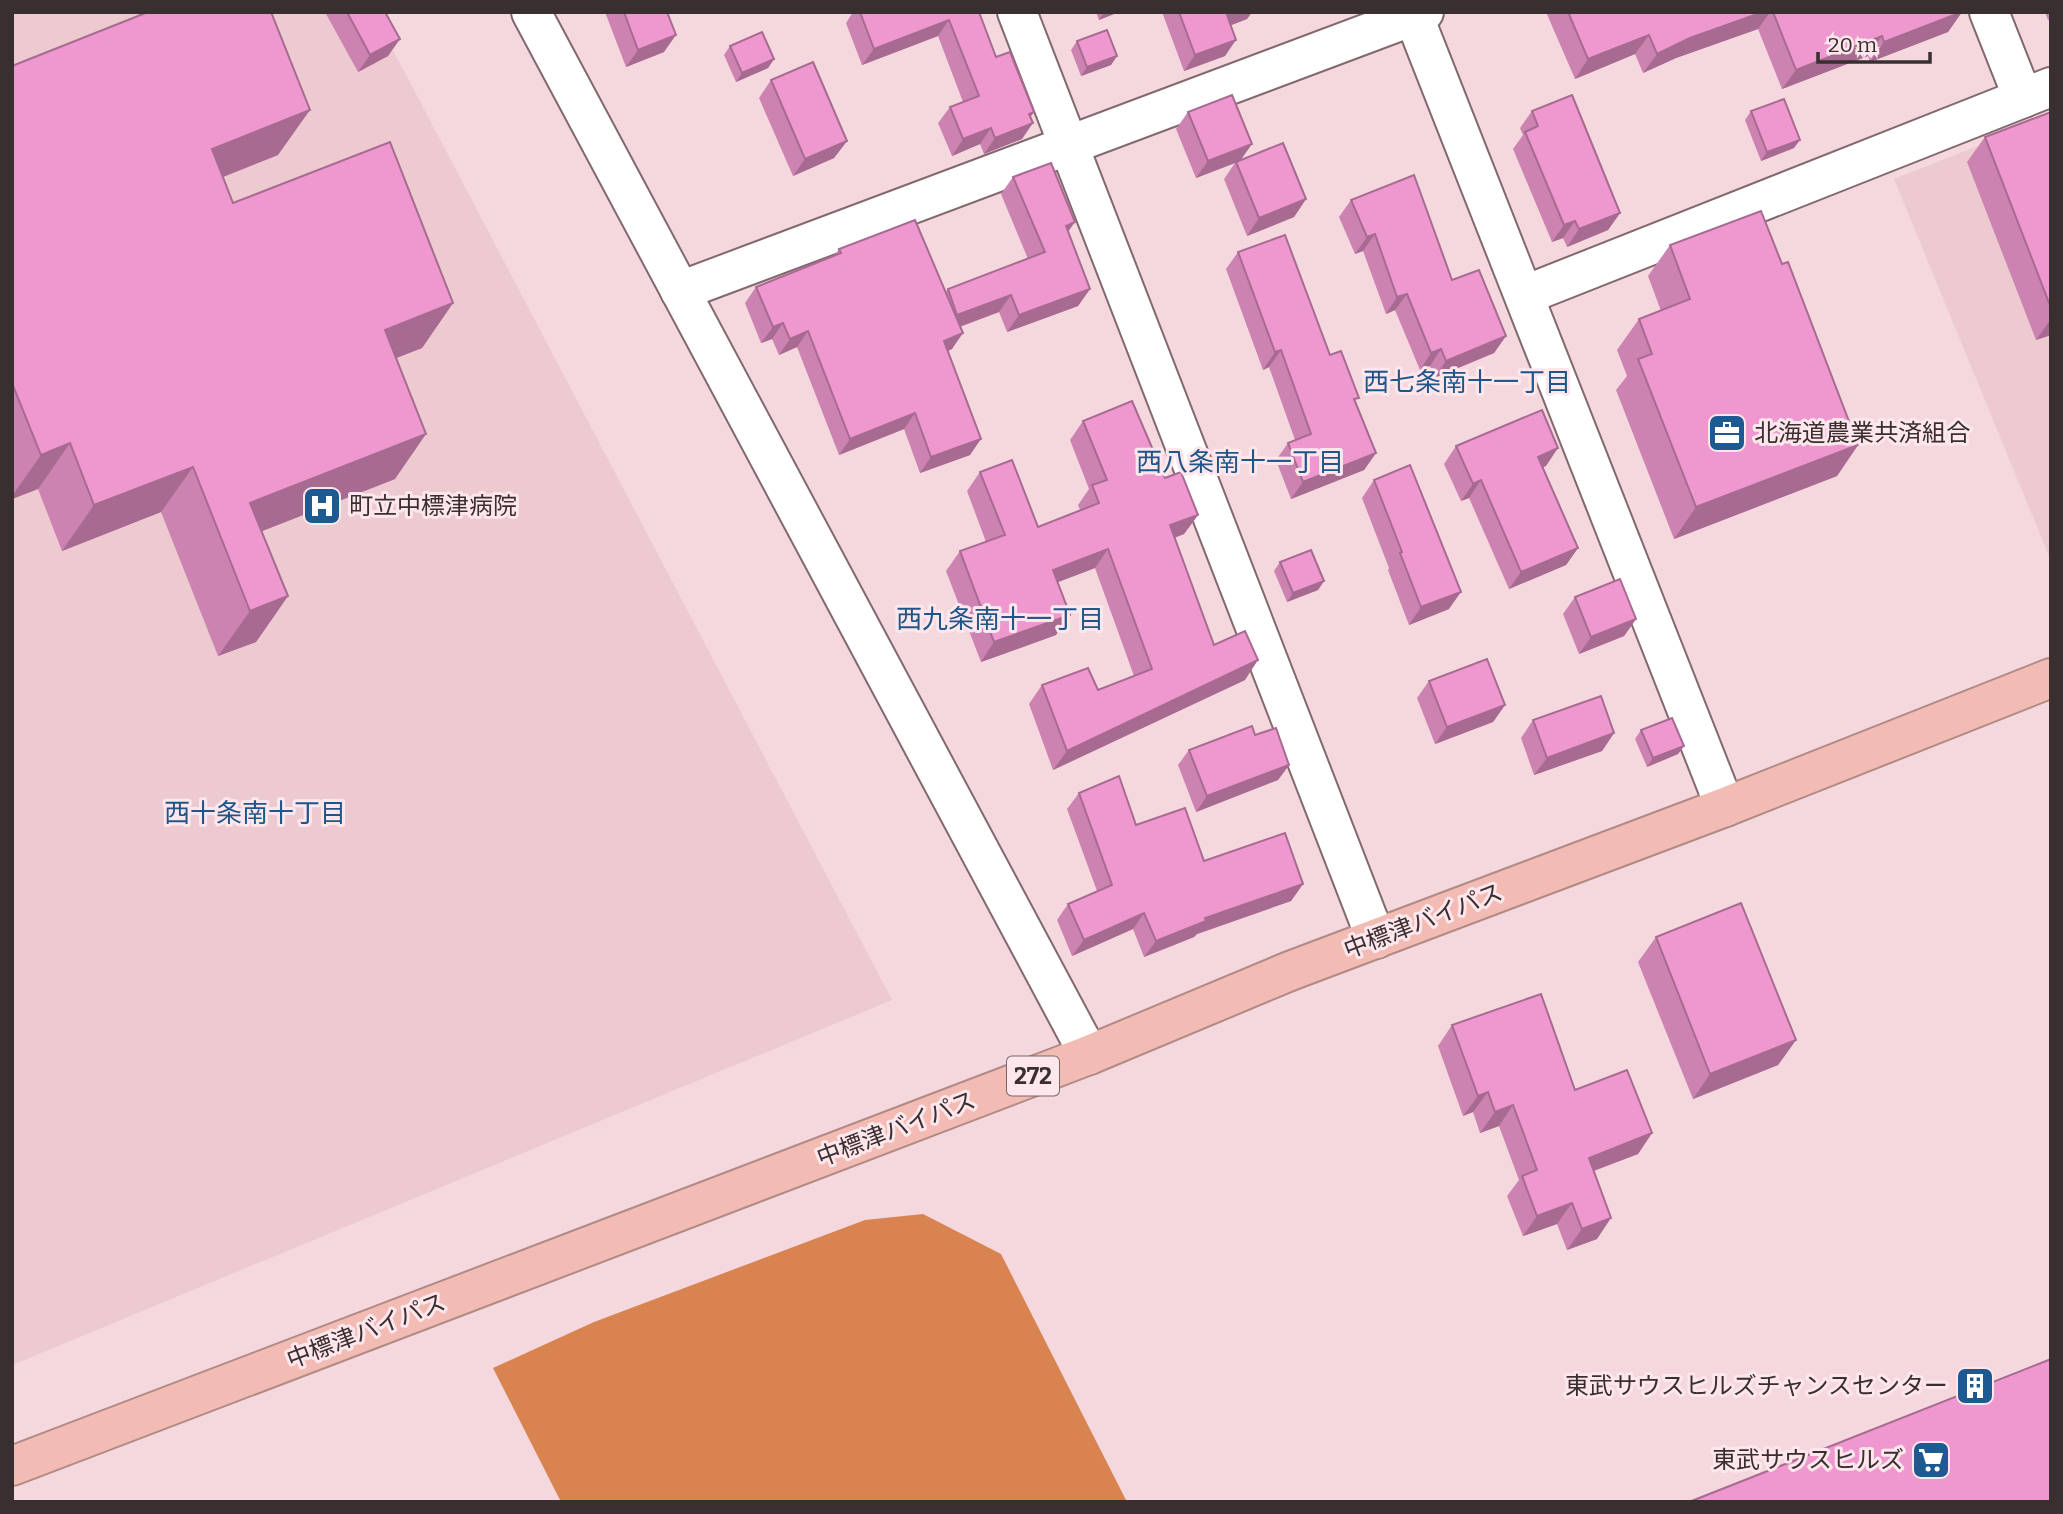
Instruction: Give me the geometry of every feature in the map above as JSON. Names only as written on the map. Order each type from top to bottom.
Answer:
[{"type":"highway","name":"中標津バイパス","points":[[12,1466],[1089,1055],[1290,971],[1725,807],[2051,678]]},
{"type":"street","points":[[531,12],[1089,1055]]},
{"type":"street","points":[[1017,12],[1376,939]]},
{"type":"street","points":[[1525,295],[2037,93],[1989,12]]},
{"type":"street","points":[[680,291],[1417,14],[1725,807]]},
{"type":"shaded area","name":"町立中標津病院","points":[[12,12],[373,12],[892,1000],[12,1365]]},
{"type":"shaded area","points":[[2051,117],[2051,561],[1894,179]]},
{"type":"shaded area","points":[[923,1214],[1001,1254],[1127,1502],[561,1502],[493,1368],[594,1322],[865,1220]]},
{"type":"building","points":[[148,12],[271,12],[310,110],[212,149],[233,203],[390,142],[453,303],[385,330],[426,434],[250,503],[288,596],[250,611],[193,467],[94,505],[70,443],[41,455],[12,383],[12,66]]},
{"type":"building","points":[[347,12],[385,12],[400,39],[370,55]]},
{"type":"building","points":[[624,12],[667,12],[676,35],[638,50]]},
{"type":"building","points":[[860,12],[979,12],[996,57],[1010,52],[1034,112],[1029,114],[1033,123],[995,138],[991,128],[963,139],[950,107],[979,96],[949,20],[874,49]]},
{"type":"building","points":[[1179,12],[1234,12],[1227,15],[1236,40],[1195,55]]},
{"type":"building","points":[[1568,12],[1763,12],[1690,38],[1657,54],[1649,35],[1588,59]]},
{"type":"building","points":[[1773,12],[1962,12],[1884,42],[1882,36],[1796,70]]},
{"type":"building","points":[[1107,30],[1117,56],[1087,67],[1077,41]]},
{"type":"building","points":[[762,32],[774,59],[742,73],[730,46]]},
{"type":"building","points":[[813,62],[847,141],[805,159],[771,80]]},
{"type":"building","points":[[1232,95],[1252,144],[1208,161],[1188,112]]},
{"type":"building","points":[[1572,95],[1620,213],[1579,229],[1575,221],[1564,225],[1525,132],[1538,126],[1532,111]]},
{"type":"building","points":[[1784,99],[1800,140],[1767,152],[1751,111]]},
{"type":"building","points":[[2051,112],[2051,308],[1985,137]]},
{"type":"building","points":[[1283,143],[1306,199],[1259,218],[1236,162]]},
{"type":"building","points":[[1051,163],[1075,222],[1066,226],[1090,289],[1019,315],[1011,295],[957,315],[948,289],[1045,252],[1013,177]]},
{"type":"building","points":[[1414,175],[1452,280],[1479,270],[1506,336],[1446,361],[1441,349],[1431,353],[1407,294],[1397,297],[1375,234],[1367,237],[1351,200]]},
{"type":"building","name":"北海道農業共済組合","points":[[1761,211],[1782,264],[1788,262],[1858,445],[1696,507],[1638,359],[1652,354],[1639,319],[1690,299],[1670,245]]},
{"type":"building","points":[[915,220],[963,333],[944,341],[981,439],[931,457],[915,413],[850,439],[808,331],[790,339],[783,323],[773,327],[756,287],[841,253],[839,249]]},
{"type":"building","points":[[1285,235],[1330,355],[1341,351],[1359,398],[1354,399],[1376,453],[1303,482],[1288,443],[1311,434],[1281,350],[1275,352],[1238,252]]},
{"type":"building","points":[[1132,401],[1165,478],[1181,472],[1198,515],[1170,525],[1214,645],[1245,631],[1258,660],[1067,751],[1042,685],[1088,668],[1098,690],[1152,669],[1108,549],[1053,570],[1070,615],[994,642],[960,551],[1005,535],[980,472],[1012,460],[1038,527],[1099,503],[1092,485],[1107,480],[1083,421]]},
{"type":"building","points":[[1542,410],[1558,448],[1538,457],[1578,548],[1521,572],[1481,480],[1473,484],[1456,446]]},
{"type":"building","points":[[1410,465],[1461,592],[1421,607],[1374,480]]},
{"type":"building","points":[[1311,550],[1324,581],[1293,593],[1280,562]]},
{"type":"building","points":[[1620,579],[1636,619],[1591,637],[1575,597]]},
{"type":"building","points":[[1487,659],[1505,705],[1447,727],[1429,681]]},
{"type":"building","points":[[1601,696],[1614,733],[1547,758],[1533,720]]},
{"type":"building","points":[[1672,718],[1684,746],[1653,758],[1641,730]]},
{"type":"building","points":[[1252,726],[1255,735],[1276,728],[1289,765],[1207,796],[1189,750]]},
{"type":"building","points":[[1119,776],[1136,825],[1185,808],[1204,861],[1285,833],[1303,884],[1205,918],[1206,921],[1156,941],[1144,913],[1084,940],[1068,904],[1112,885],[1079,793]]},
{"type":"building","points":[[1741,903],[1796,1040],[1710,1074],[1656,937]]},
{"type":"building","points":[[1541,994],[1575,1090],[1627,1070],[1652,1133],[1589,1158],[1611,1218],[1582,1229],[1572,1203],[1537,1216],[1522,1176],[1537,1170],[1513,1105],[1495,1112],[1488,1092],[1478,1096],[1452,1025]]},
{"type":"building","name":"東武サウスヒルズ","points":[[2051,1359],[2051,1502],[1689,1502]]},
{"type":"place","name":"北海道農業共済組合","points":[[1727,433]]},
{"type":"place","name":"町立中標津病院","points":[[322,506]]},
{"type":"place","name":"東武サウスヒルズチャンスセンター","points":[[1975,1386]]},
{"type":"place","name":"東武サウスヒルズ","points":[[1931,1460]]},
{"type":"district","name":"西七条南十一丁目","points":[[1467,382]]},
{"type":"district","name":"西八条南十一丁目","points":[[1240,462]]},
{"type":"district","name":"西九条南十一丁目","points":[[1000,619]]},
{"type":"district","name":"西十条南十丁目","points":[[255,813]]}]
